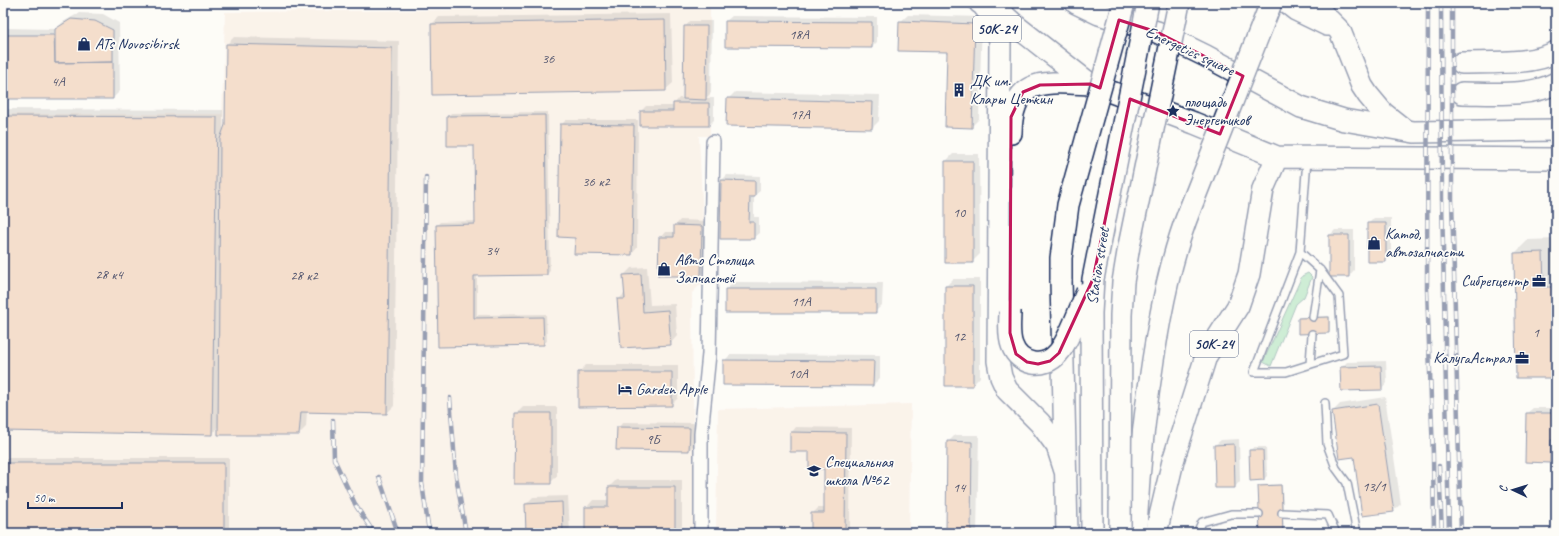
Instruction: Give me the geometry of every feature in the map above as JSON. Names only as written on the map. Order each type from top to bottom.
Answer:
[{"type":"main road","name":"50К-24","points":[[981,3],[1006,17],[1090,84],[1194,123],[1277,157],[1263,189],[1249,274],[1238,306],[1206,356],[1173,461],[1156,533]]},
{"type":"main road","name":"50К-24","points":[[981,3],[989,12],[996,25],[1000,41],[998,361],[1001,377],[1007,390],[1040,423],[1057,446],[1066,474],[1067,533]]},
{"type":"main road","name":"Energetics square","points":[[1076,3],[1099,14],[1157,32],[1206,56],[1301,107],[1344,120],[1414,132],[1556,130]]},
{"type":"main road","points":[[1066,474],[1061,258],[1068,206],[1124,3]]},
{"type":"main road","name":"Station street","points":[[1092,533],[1090,313],[1093,279],[1148,3]]},
{"type":"main road","name":"Station street","points":[[1120,533],[1121,315],[1124,282],[1129,246],[1178,3]]},
{"type":"main road","points":[[1136,533],[1138,486],[1146,404],[1171,264],[1190,209],[1271,3]]},
{"type":"main road","points":[[1287,3],[1296,10],[1340,31]]},
{"type":"main road","points":[[1312,3],[1340,31],[1362,86],[1368,95],[1383,113],[1406,130]]},
{"type":"main road","points":[[1462,63],[1533,60],[1556,52]]},
{"type":"main road","points":[[1090,84],[1060,82],[1032,86],[1023,92],[1016,102],[1012,117],[1010,311],[1011,344],[1016,354],[1027,362],[1038,364],[1050,361],[1059,353],[1066,341],[1093,279]]},
{"type":"main road","points":[[1462,93],[1526,92],[1549,87],[1556,83]]},
{"type":"main road","points":[[1277,157],[1556,159]]},
{"type":"street","points":[[700,533],[701,434],[709,354],[712,142]]},
{"type":"lane","points":[[1300,252],[1320,270],[1340,296],[1343,354],[1286,372],[1254,372],[1300,252],[1307,158]]},
{"type":"lane","points":[[1313,317],[1320,270]]},
{"type":"lane","points":[[1310,364],[1312,334]]},
{"type":"lane","points":[[1325,403],[1328,444],[1336,468],[1347,483],[1357,533]]},
{"type":"lane","points":[[1282,513],[1328,515],[1336,533]]},
{"type":"lane","points":[[1197,533],[1202,522],[1231,514],[1259,514]]},
{"type":"highlighted area","points":[[1119,20],[1157,32],[1243,76],[1220,134],[1130,99],[1093,279],[1059,353],[1050,361],[1038,364],[1027,362],[1016,354],[1010,333],[1011,117],[1023,92],[1040,85],[1090,84],[1100,88]]},
{"type":"shaded area","points":[[710,8],[710,136],[699,136],[703,223],[702,283],[692,293],[694,533],[3,533],[3,114],[222,114],[225,12]]},
{"type":"shaded area","name":"Специальная школа №62","points":[[911,404],[909,533],[716,533],[718,409]]},
{"type":"green space","points":[[1308,273],[1312,277],[1304,297],[1296,304],[1271,366],[1263,362],[1302,276]]},
{"type":"building","points":[[71,19],[95,21],[113,30],[113,62],[55,63],[55,29]]},
{"type":"building","points":[[665,20],[666,91],[432,95],[431,24]]},
{"type":"building","points":[[725,21],[872,22],[872,48],[725,47]]},
{"type":"building","name":"ДК им. Клары Цеткин","points":[[899,21],[975,24],[972,128],[945,127],[947,52],[898,51]]},
{"type":"building","points":[[684,26],[707,26],[706,100],[683,99]]},
{"type":"building","points":[[3,35],[54,35],[55,63],[113,62],[113,99],[3,99]]},
{"type":"building","points":[[226,44],[392,48],[387,414],[301,412],[299,435],[218,435],[220,139],[225,125]]},
{"type":"building","points":[[727,98],[873,102],[872,129],[726,126]]},
{"type":"building","points":[[673,103],[709,103],[709,126],[640,126],[640,111],[673,111]]},
{"type":"building","points":[[545,115],[547,275],[474,276],[474,318],[543,317],[544,345],[438,347],[436,225],[475,224],[474,146],[447,146],[447,116]]},
{"type":"building","points":[[3,116],[217,117],[212,435],[3,431]]},
{"type":"building","points":[[560,124],[634,125],[632,255],[574,254],[575,238],[558,237]]},
{"type":"building","points":[[945,161],[973,161],[973,263],[945,263]]},
{"type":"building","points":[[721,180],[755,181],[755,197],[750,197],[749,222],[754,222],[754,239],[720,239]]},
{"type":"building","points":[[1367,223],[1386,223],[1386,262],[1367,262]]},
{"type":"building","points":[[674,225],[702,226],[701,276],[658,276],[659,237],[674,237]]},
{"type":"building","points":[[1329,235],[1349,235],[1349,277],[1329,277]]},
{"type":"building","points":[[1543,252],[1544,287],[1556,287],[1556,378],[1516,378],[1514,253]]},
{"type":"building","points":[[641,274],[643,312],[668,310],[671,345],[621,348],[617,299],[625,299],[623,275]]},
{"type":"building","points":[[945,286],[973,286],[973,386],[945,386]]},
{"type":"building","points":[[725,289],[876,289],[876,313],[725,313]]},
{"type":"building","points":[[1329,317],[1329,333],[1298,334],[1298,318]]},
{"type":"building","points":[[723,360],[874,361],[873,386],[723,385]]},
{"type":"building","points":[[1381,366],[1382,390],[1341,391],[1340,367]]},
{"type":"building","name":"Garden Apple","points":[[578,372],[672,372],[672,406],[578,407]]},
{"type":"building","points":[[1378,404],[1394,512],[1362,516],[1354,457],[1339,459],[1332,411]]},
{"type":"building","points":[[515,413],[551,413],[551,484],[514,484]]},
{"type":"building","points":[[1526,413],[1556,413],[1556,440],[1551,440],[1550,463],[1525,462]]},
{"type":"building","points":[[617,427],[690,428],[689,451],[616,450]]},
{"type":"building","points":[[790,432],[846,433],[845,533],[811,533],[811,513],[824,513],[824,469],[809,469],[809,452],[790,452]]},
{"type":"building","points":[[947,441],[972,442],[971,533],[946,533]]},
{"type":"building","points":[[1234,444],[1235,488],[1215,488],[1214,445]]},
{"type":"building","points":[[1249,450],[1263,450],[1264,480],[1250,481]]},
{"type":"building","points":[[3,463],[224,463],[224,533],[3,533]]},
{"type":"building","points":[[1281,485],[1283,533],[1260,533],[1258,486]]},
{"type":"building","points":[[608,487],[675,487],[675,533],[585,533],[585,507],[608,507]]},
{"type":"building","points":[[562,502],[563,533],[526,533],[525,504]]},
{"type":"railway","points":[[1428,3],[1427,289],[1433,455],[1434,533]]},
{"type":"railway","points":[[1441,3],[1442,199],[1449,533]]},
{"type":"railway","points":[[1452,3],[1452,199],[1461,533]]},
{"type":"railway","points":[[426,177],[422,483],[428,525],[431,533]]},
{"type":"railway","points":[[450,398],[456,476],[466,533]]},
{"type":"railway","points":[[333,420],[334,459],[356,506],[374,533]]},
{"type":"railway","points":[[1439,466],[1442,533]]},
{"type":"railway","points":[[379,477],[398,533]]},
{"type":"railway","points":[[224,531],[237,533]]},
{"type":"place","name":"ATs Novosibirsk","points":[[84,44]]},
{"type":"place","name":"ДК им. Клары Цеткин","points":[[959,90]]},
{"type":"place","name":"площадь Энергетиков","points":[[1173,111]]},
{"type":"place","name":"Катод, автозапчасти","points":[[1374,243]]},
{"type":"place","name":"Авто Столица Запчастей","points":[[664,269]]},
{"type":"place","name":"Сибрегцентр","points":[[1539,281]]},
{"type":"place","name":"КалугаАстрал","points":[[1522,358]]},
{"type":"place","name":"Garden Apple","points":[[625,389]]},
{"type":"place","name":"Специальная школа №62","points":[[814,471]]}]
